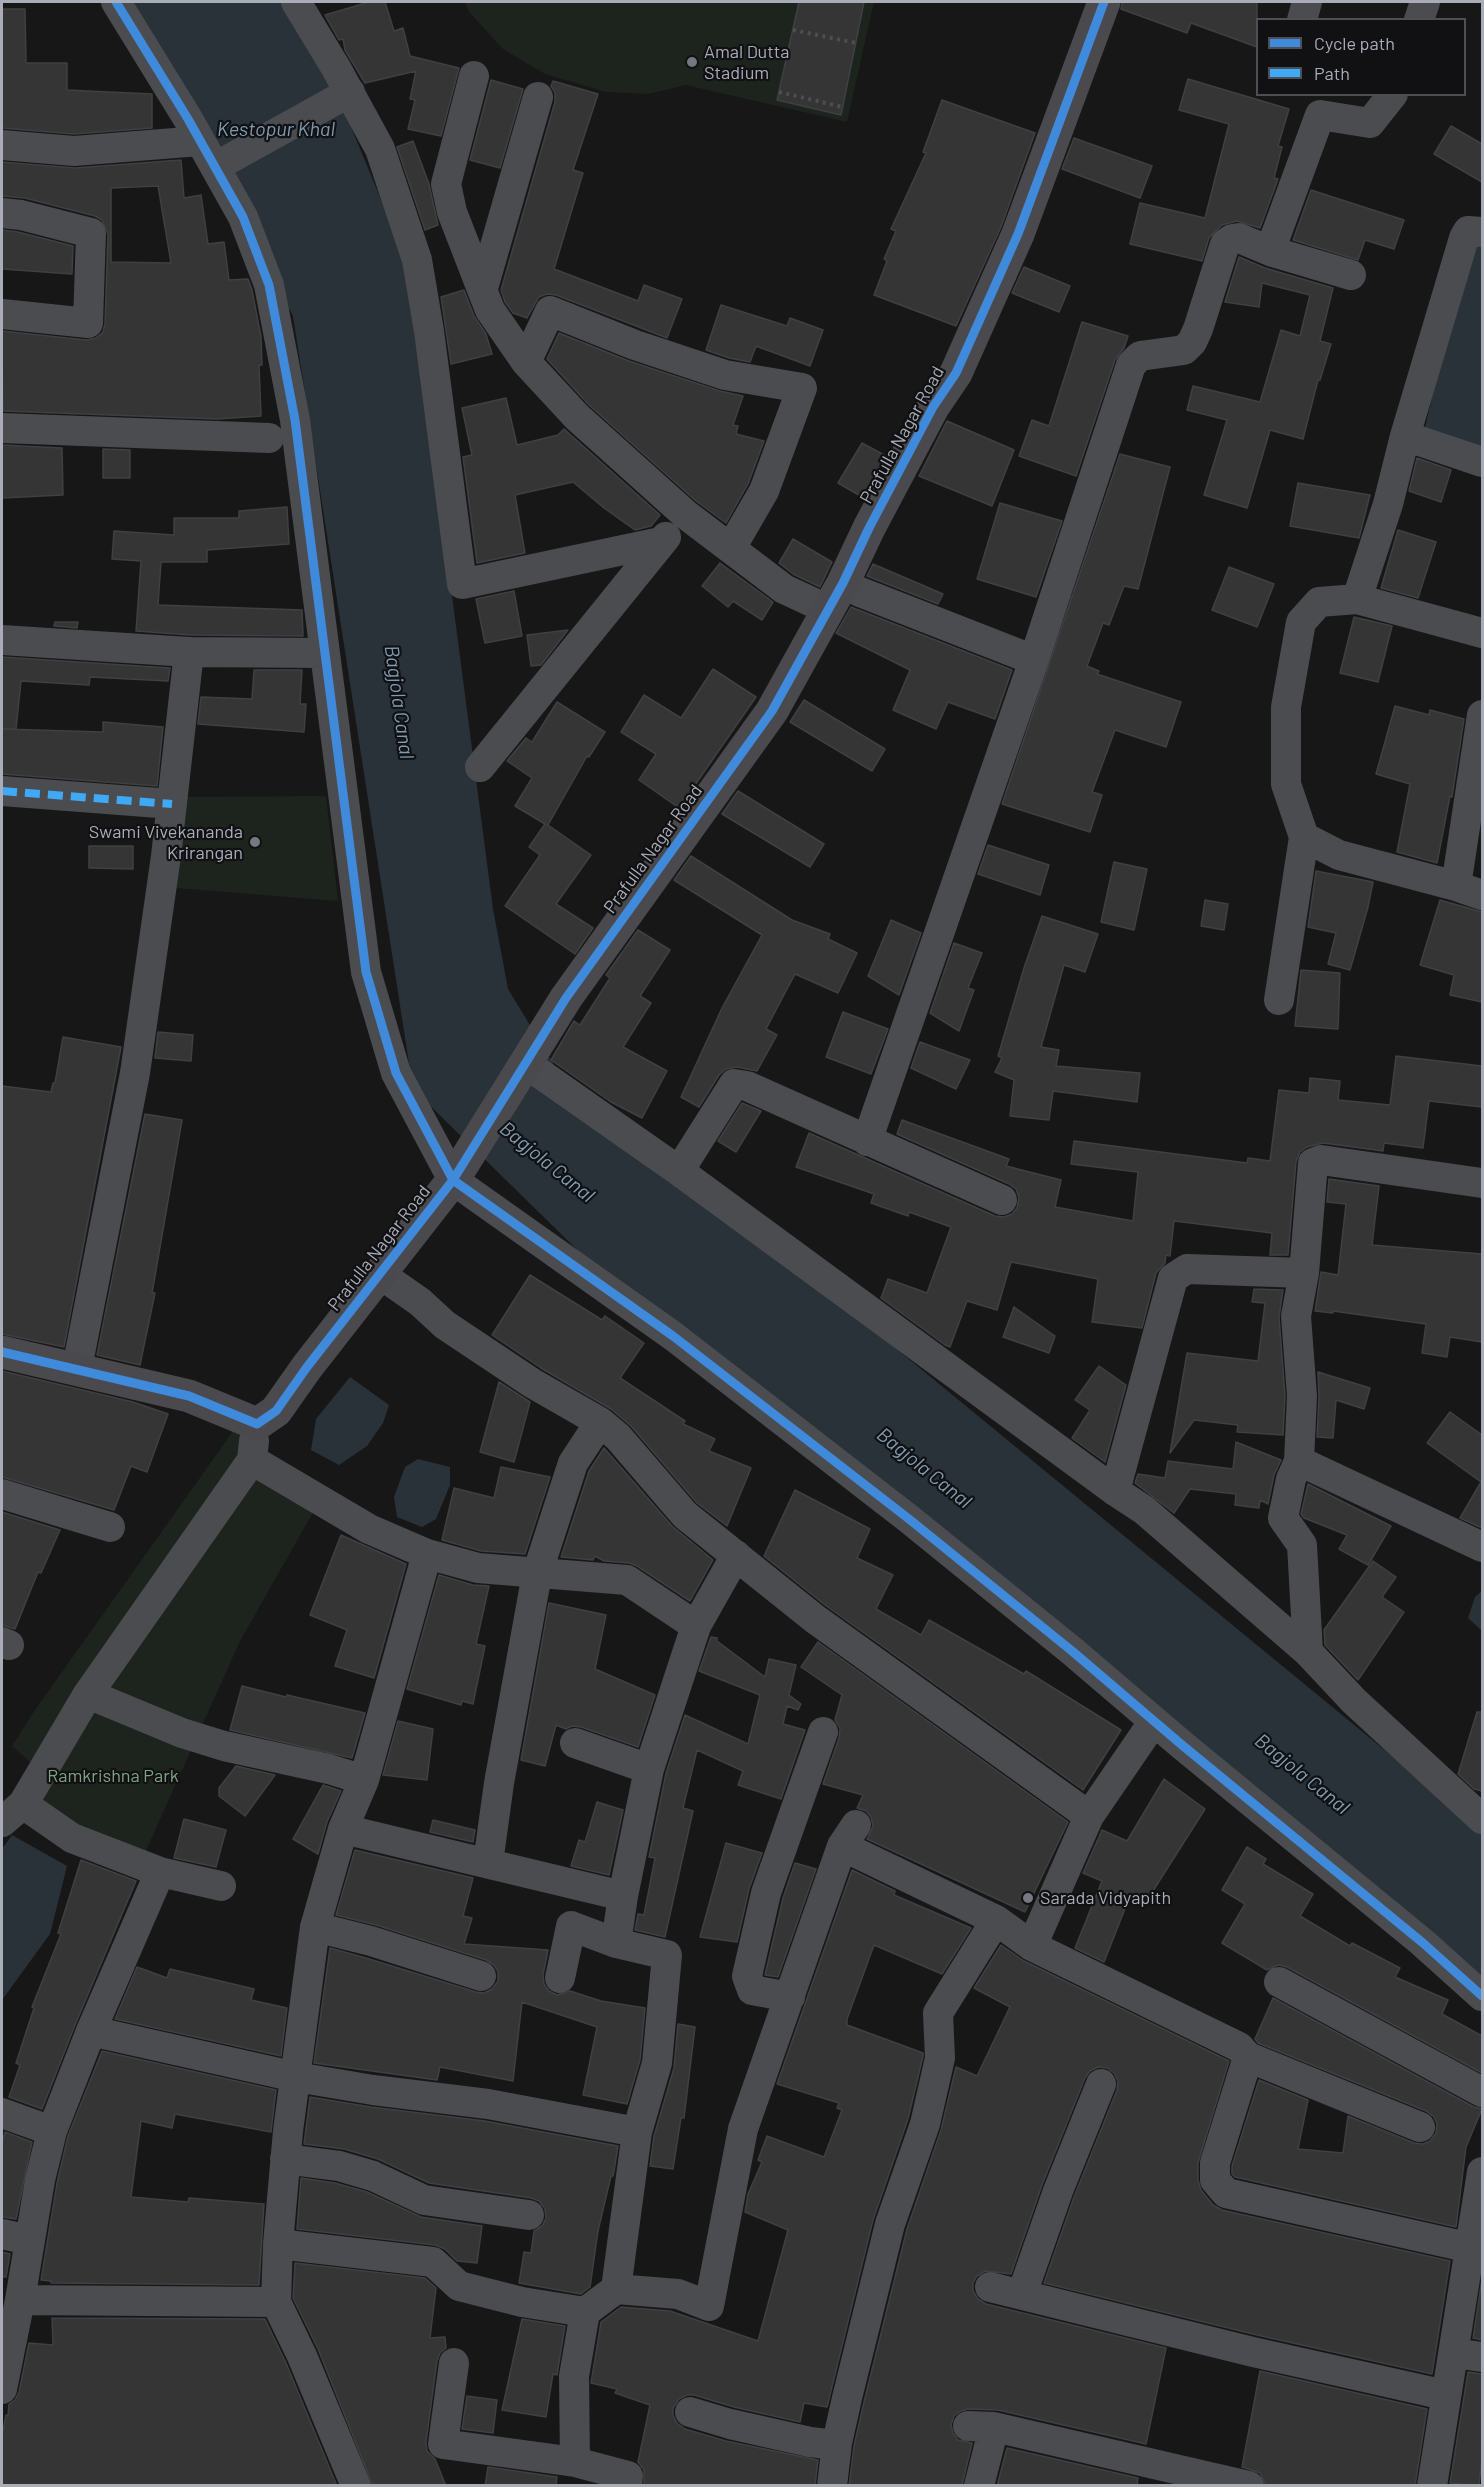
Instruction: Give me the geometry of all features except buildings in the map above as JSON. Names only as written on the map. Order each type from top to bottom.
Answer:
[{"type":"street","points":[[116,2],[243,216],[269,285],[295,420],[366,972],[396,1073],[453,1180],[673,1336],[918,1527],[1072,1651],[1423,1943],[1482,1996]]},
{"type":"street","points":[[296,2],[350,92],[380,149],[417,260],[429,331],[462,584],[661,542]]},
{"type":"street","name":"Prafulla Nagar Road","points":[[256,1424],[276,1411],[453,1180],[566,998],[772,711],[835,596],[933,407],[961,362],[1018,234],[1104,2]]},
{"type":"street","points":[[1303,18],[1307,2]]},
{"type":"street","points":[[1420,18],[1425,2]]},
{"type":"street","points":[[474,76],[446,184],[453,212],[490,310],[526,362],[577,417],[685,514],[784,589],[835,596],[860,592],[1034,660]]},
{"type":"street","points":[[215,167],[350,92]]},
{"type":"street","points":[[1270,251],[1313,105],[1370,123],[1391,96]]},
{"type":"street","points":[[483,288],[538,97]]},
{"type":"street","points":[[2,145],[74,151],[200,141]]},
{"type":"street","points":[[2,213],[21,215],[91,233],[88,323],[2,314]]},
{"type":"street","points":[[1357,599],[1388,504],[1405,436],[1464,238],[1468,231],[1482,231]]},
{"type":"street","points":[[867,1141],[1034,660],[1131,365],[1140,356],[1184,350],[1192,342],[1225,244],[1232,239],[1239,238],[1270,251],[1351,275]]},
{"type":"street","points":[[526,362],[550,311],[635,345],[725,375],[802,388],[764,491],[731,548]]},
{"type":"street","points":[[2,428],[269,438]]},
{"type":"street","points":[[1405,436],[1482,462]]},
{"type":"street","points":[[480,767],[685,514]]},
{"type":"street","points":[[1279,1000],[1304,837],[1286,784],[1286,707],[1300,622],[1319,602],[1357,599],[1482,633]]},
{"type":"street","points":[[2,640],[189,652],[324,653]]},
{"type":"street","points":[[77,1368],[135,1073],[172,804],[189,652]]},
{"type":"street","points":[[1304,837],[1339,855],[1469,890],[1482,715]]},
{"type":"street","points":[[2,791],[172,804]]},
{"type":"street","points":[[525,1064],[679,1171],[1144,1510],[1308,1652],[1354,1701],[1482,1819]]},
{"type":"street","points":[[679,1171],[734,1084],[747,1086],[1002,1200]]},
{"type":"street","points":[[1308,1652],[1302,1545],[1283,1518],[1292,1479],[1299,1461],[1302,1396],[1296,1316],[1304,1273],[1313,1163],[1321,1160],[1482,1183]]},
{"type":"street","points":[[1115,1491],[1173,1278],[1187,1269],[1304,1273]]},
{"type":"street","points":[[380,1274],[420,1302],[445,1325],[532,1383],[600,1422],[618,1437],[685,1515],[815,1619],[1089,1816]]},
{"type":"street","points":[[2,1352],[189,1396],[256,1424],[252,1460],[88,1694],[12,1813],[160,1872],[221,1886]]},
{"type":"street","points":[[488,1863],[499,1783],[537,1574],[573,1463],[600,1422]]},
{"type":"street","points":[[252,1460],[369,1529],[427,1554],[478,1568],[627,1580],[696,1626]]},
{"type":"street","points":[[1299,1461],[1482,1547]]},
{"type":"street","points":[[2,1494],[110,1527]]},
{"type":"street","points":[[356,2486],[302,2356],[276,2301],[278,2244],[285,2159],[315,1927],[343,1829],[364,1780],[413,1611],[427,1554]]},
{"type":"street","points":[[616,1943],[622,1896],[649,1769],[696,1626],[736,1555]]},
{"type":"street","points":[[88,1694],[182,1733],[224,1746],[329,1769],[364,1780]]},
{"type":"street","points":[[1032,1946],[1089,1816],[1154,1721]]},
{"type":"street","points":[[790,1997],[752,1990],[747,1976],[766,1893],[823,1732]]},
{"type":"street","points":[[575,1743],[649,1769]]},
{"type":"street","points":[[343,1829],[431,1852],[488,1863],[622,1896]]},
{"type":"street","points":[[575,2463],[574,2376],[585,2312],[615,2289],[678,2294],[709,2306],[743,2129],[849,1835],[996,1920],[1032,1946],[1239,2047],[1248,2057],[1420,2127]]},
{"type":"street","points":[[2,2389],[20,2300],[15,2237],[40,2180],[52,2131],[91,2031],[160,1872]]},
{"type":"street","points":[[832,2486],[837,2442],[890,2224],[925,2124],[940,2058],[938,2013],[996,1920]]},
{"type":"street","points":[[560,1978],[572,1926],[616,1943],[667,1955],[657,2062],[637,2132],[615,2289]]},
{"type":"street","points":[[315,1927],[371,1941],[481,1976]]},
{"type":"street","points":[[1279,1982],[1482,2092]]},
{"type":"street","points":[[91,2031],[296,2077],[373,2090],[488,2104],[637,2132]]},
{"type":"street","points":[[1248,2057],[1215,2163],[1215,2180],[1220,2188],[1226,2193],[1471,2248]]},
{"type":"street","points":[[1022,2294],[1058,2191],[1101,2084]]},
{"type":"street","points":[[2,2113],[52,2131]]},
{"type":"street","points":[[285,2159],[339,2166],[373,2176],[424,2200],[529,2215]]},
{"type":"street","points":[[1440,2484],[1445,2395],[1468,2355],[1473,2288],[1471,2248],[1482,2172]]},
{"type":"street","points":[[278,2244],[433,2262],[459,2286],[522,2302],[585,2312]]},
{"type":"street","points":[[990,2287],[1264,2354],[1445,2395]]},
{"type":"street","points":[[20,2300],[276,2301]]},
{"type":"street","points":[[454,2363],[443,2444],[575,2463],[628,2476],[627,2486]]},
{"type":"street","points":[[690,2412],[730,2424],[810,2442],[827,2444],[837,2442]]},
{"type":"street","points":[[979,2486],[981,2427],[1249,2486]]},
{"type":"path","points":[[793,30],[856,43]]},
{"type":"path","points":[[778,92],[843,107]]},
{"type":"green space","name":"Amal Dutta Stadium","points":[[465,2],[874,2],[847,122],[686,85],[648,94],[606,92],[545,74],[503,49],[469,12]]},
{"type":"green space","name":"Swami Vivekananda Krirangan","points":[[326,796],[338,901],[176,888],[180,797]]},
{"type":"green space","name":"Ramkrishna Park","points":[[236,1427],[248,1444],[253,1473],[320,1500],[240,1641],[144,1855],[23,1804],[37,1768],[12,1746],[35,1710]]},
{"type":"water","name":"Kestopur Khal","points":[[129,2],[283,2],[339,98],[409,267],[493,909],[508,989],[557,1070],[1482,1830],[1482,1994],[606,1278],[413,1089],[293,316]]},
{"type":"water","points":[[1468,239],[1482,243],[1482,449],[1424,432]]},
{"type":"water","points":[[350,1377],[389,1405],[383,1423],[367,1446],[339,1465],[311,1450],[316,1419]]},
{"type":"water","points":[[418,1459],[450,1467],[450,1485],[436,1519],[422,1527],[397,1517],[394,1497],[405,1467]]},
{"type":"water","points":[[1482,1591],[1482,1631],[1468,1618],[1475,1597]]},
{"type":"water","points":[[12,1835],[67,1866],[50,1934],[2,2000],[2,1849]]},
{"type":"marked path","points":[[2,791],[172,804]]},
{"type":"cycle path","points":[[116,2],[188,119],[243,217],[269,285],[295,420],[366,972],[396,1073],[453,1180],[673,1336],[909,1519],[1072,1651],[1182,1745],[1423,1943],[1482,1996]]},
{"type":"cycle path","points":[[2,1352],[189,1396],[257,1424],[276,1411],[307,1367],[453,1180],[566,998],[772,711],[843,583],[869,528],[933,407],[956,373],[1018,234],[1104,2]]},
{"type":"place","name":"Amal Dutta Stadium","points":[[692,62]]},
{"type":"place","name":"Swami Vivekananda Krirangan","points":[[255,842]]},
{"type":"place","name":"Sarada Vidyapith","points":[[1028,1898]]},
{"type":"water label","name":"Bagjola Canal","points":[[399,702]]},
{"type":"water label","name":"Bagjola Canal","points":[[547,1162]]},
{"type":"water label","name":"Bagjola Canal","points":[[924,1468]]},
{"type":"water label","name":"Bagjola Canal","points":[[1302,1774]]}]
